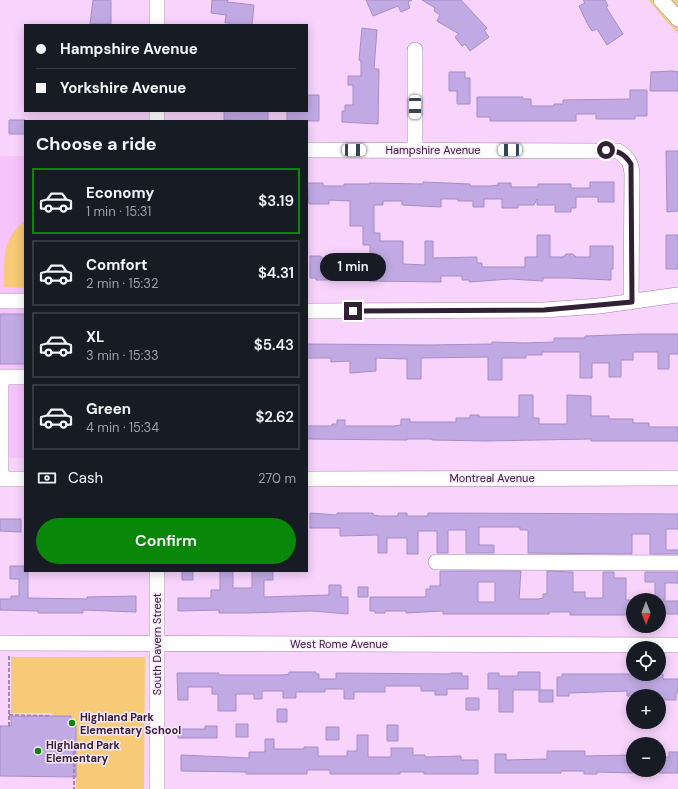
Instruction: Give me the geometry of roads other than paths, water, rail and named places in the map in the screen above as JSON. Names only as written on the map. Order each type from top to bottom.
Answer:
[{"type":"street","points":[[157,0],[157,24]]},
{"type":"street","points":[[661,0],[678,19]]},
{"type":"street","points":[[415,50],[415,150]]},
{"type":"street","name":"Hampshire Avenue","points":[[308,150],[618,151],[626,157],[631,164],[632,174],[632,302]]},
{"type":"street","points":[[308,311],[544,310],[632,302],[678,295]]},
{"type":"street","points":[[0,301],[24,301]]},
{"type":"street","points":[[24,377],[1,377],[1,479],[24,479]]},
{"type":"street","name":"Montreal Avenue","points":[[308,479],[678,478]]},
{"type":"street","points":[[436,562],[678,563]]},
{"type":"street","name":"South Davern Street","points":[[157,572],[157,789]]},
{"type":"street","name":"West Rome Avenue","points":[[0,643],[678,645]]},
{"type":"place","name":"Highland Park Elementary School","points":[[72,723]]},
{"type":"place","name":"Highland Park Elementary","points":[[38,751]]}]
